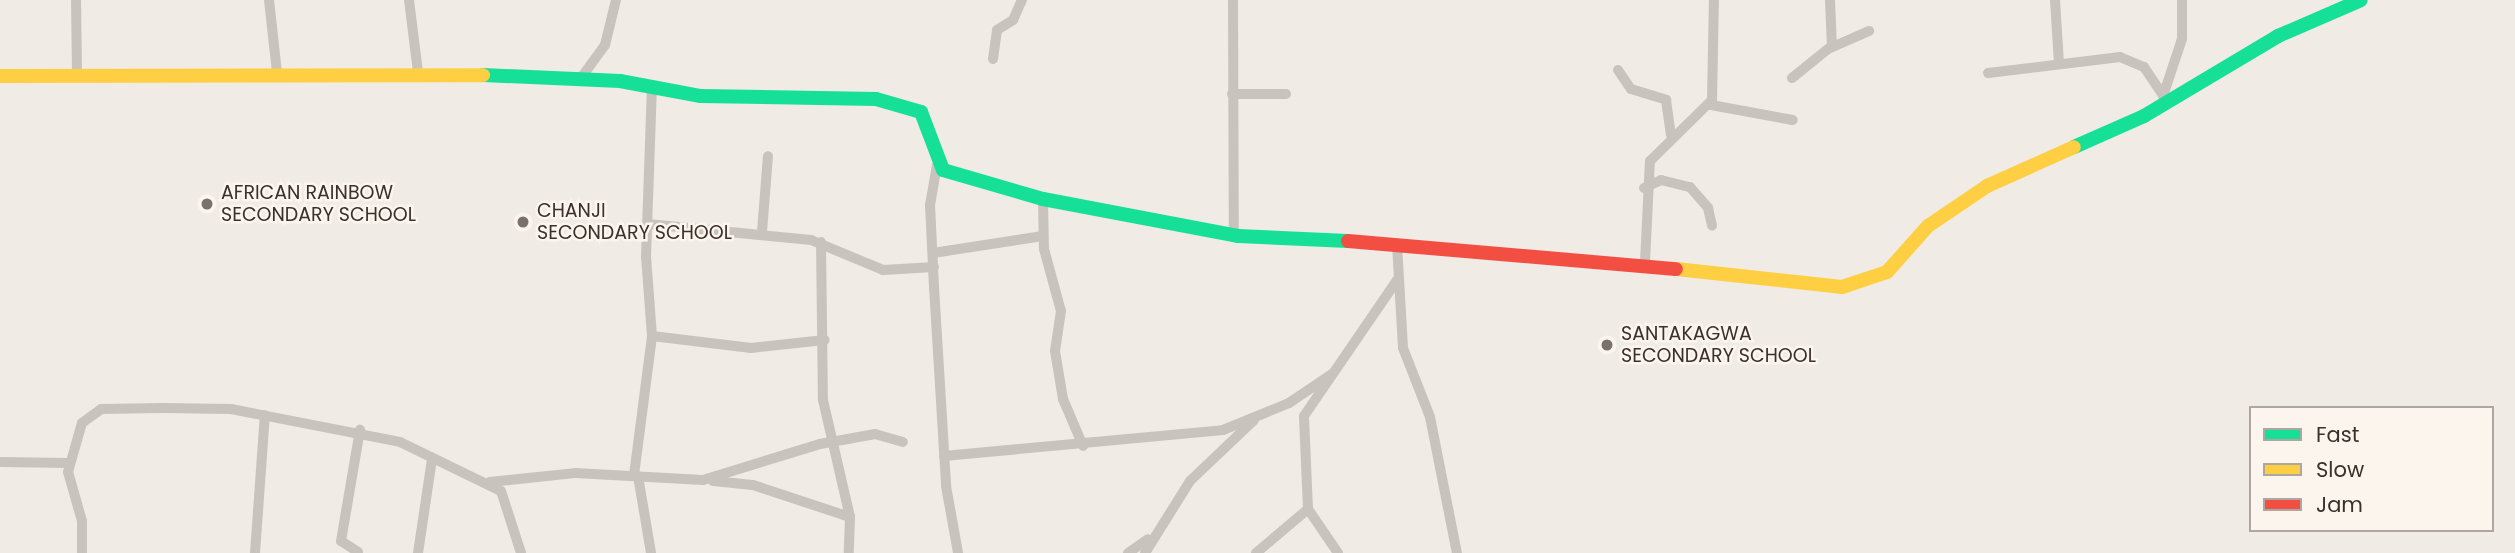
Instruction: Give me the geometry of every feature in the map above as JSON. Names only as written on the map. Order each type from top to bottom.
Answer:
[{"type":"street","points":[[76,0],[77,76]]},
{"type":"street","points":[[269,0],[277,72]]},
{"type":"street","points":[[409,0],[418,72]]},
{"type":"street","points":[[581,78],[604,45],[615,0]]},
{"type":"street","points":[[993,59],[997,30],[1013,20],[1022,0]]},
{"type":"street","points":[[1233,0],[1234,235]]},
{"type":"street","points":[[1711,105],[1714,0]]},
{"type":"street","points":[[1830,0],[1832,47]]},
{"type":"street","points":[[2055,0],[2059,63]]},
{"type":"street","points":[[2163,100],[2182,39],[2182,0]]},
{"type":"street","points":[[937,164],[1043,199],[1234,235],[1645,262],[1777,283],[1863,284],[1887,272],[1928,226],[1976,192],[2163,100],[2278,36],[2361,0]]},
{"type":"street","points":[[1792,78],[1832,47],[1869,31]]},
{"type":"street","points":[[1987,73],[2059,63],[2133,60],[2163,100]]},
{"type":"street","points":[[1618,70],[1631,89],[1667,100],[1671,135]]},
{"type":"street","points":[[0,76],[418,72],[581,78],[652,88],[909,106],[925,117],[937,164],[930,205],[944,456],[958,553]]},
{"type":"street","points":[[651,553],[636,476],[652,336],[648,224],[652,88]]},
{"type":"street","points":[[1233,94],[1286,94]]},
{"type":"street","points":[[1645,262],[1644,188],[1650,161],[1671,135],[1711,105],[1793,120]]},
{"type":"street","points":[[762,232],[768,156]]},
{"type":"street","points":[[1644,188],[1661,180],[1689,187],[1703,199],[1712,226]]},
{"type":"street","points":[[1043,199],[1043,236],[1061,311],[1055,351],[1063,399],[1083,446]]},
{"type":"street","points":[[648,224],[762,232],[821,242],[883,270],[934,267]]},
{"type":"street","points":[[933,253],[1043,236]]},
{"type":"street","points":[[821,242],[825,340],[823,400],[850,517],[849,553]]},
{"type":"street","points":[[1397,244],[1403,348],[1430,417],[1457,553]]},
{"type":"street","points":[[1338,553],[1308,509],[1304,416],[1397,280]]},
{"type":"street","points":[[652,336],[751,348],[825,340]]},
{"type":"street","points":[[944,456],[1083,446],[1223,430],[1256,418],[1332,374]]},
{"type":"street","points":[[82,553],[83,526],[69,463],[82,422],[101,409],[208,408],[360,430],[490,482],[559,473],[753,485],[850,517]]},
{"type":"street","points":[[255,553],[265,415]]},
{"type":"street","points":[[1128,553],[1148,539],[1208,461],[1256,418]]},
{"type":"street","points":[[358,552],[341,541],[360,430]]},
{"type":"street","points":[[703,480],[875,434],[902,442]]},
{"type":"street","points":[[418,553],[432,459]]},
{"type":"street","points":[[0,463],[69,463]]},
{"type":"street","points":[[490,482],[511,509],[521,553]]},
{"type":"street","points":[[1256,553],[1308,509]]},
{"type":"street","points":[[1145,553],[1148,539]]},
{"type":"traffic: fast","points":[[2074,147],[2144,116],[2278,36],[2361,0]]},
{"type":"traffic: fast","points":[[483,75],[620,81],[700,96],[876,99],[921,112],[943,170],[1043,199],[1238,236],[1348,241]]},
{"type":"traffic: slow","points":[[0,76],[483,75]]},
{"type":"traffic: slow","points":[[1676,269],[1842,287],[1887,272],[1928,226],[1987,186],[2074,147]]},
{"type":"traffic: jam","points":[[1348,241],[1676,269]]},
{"type":"place","name":"AFRICAN RAINBOW SECONDARY SCHOOL","points":[[207,204]]},
{"type":"place","name":"CHANJI SECONDARY SCHOOL","points":[[523,222]]},
{"type":"place","name":"SANTAKAGWA SECONDARY SCHOOL","points":[[1607,345]]}]
